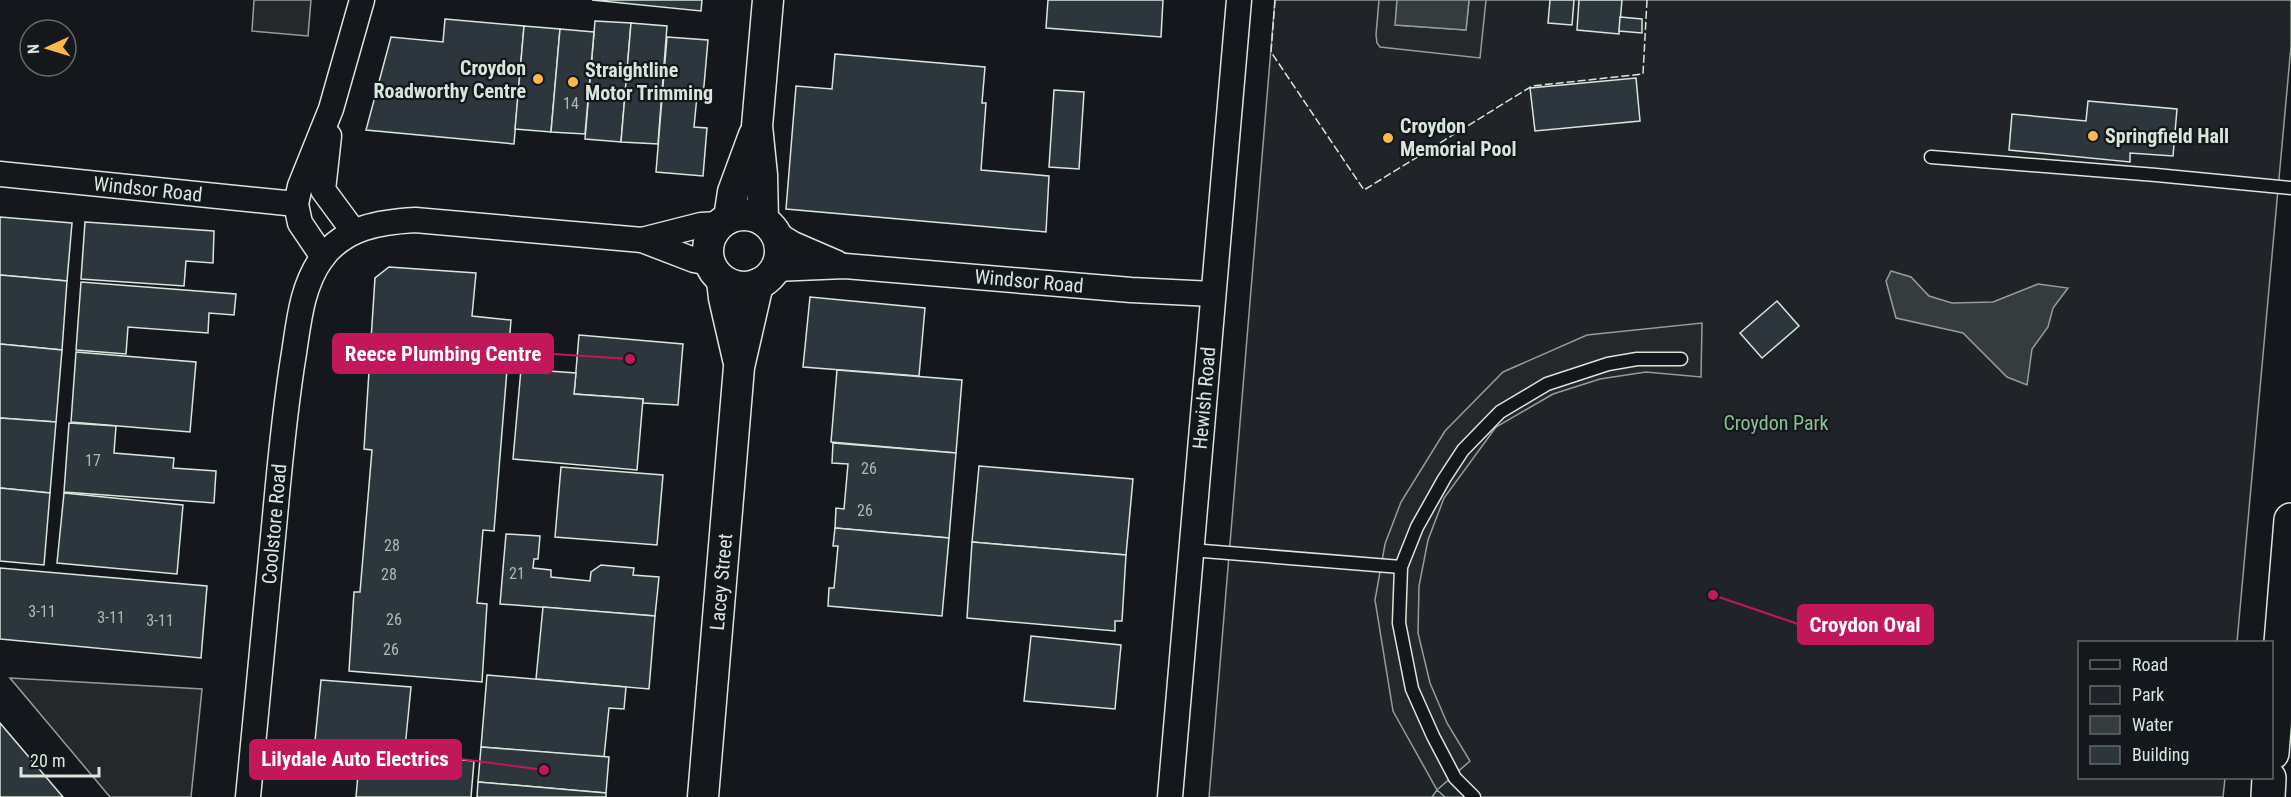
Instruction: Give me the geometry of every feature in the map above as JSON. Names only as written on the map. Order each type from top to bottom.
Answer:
[{"type":"main road","points":[[2273,730],[2291,520]]},
{"type":"main road","points":[[2268,797],[2269,779]]},
{"type":"street","points":[[362,0],[332,109],[300,186],[296,204],[300,223],[323,257],[341,239],[354,232],[382,222],[416,220],[642,240],[694,260],[740,287],[766,277],[780,251],[769,227],[757,126],[768,0]]},
{"type":"street","name":"Hewish Road","points":[[1170,797],[1239,0]]},
{"type":"street","points":[[332,109],[323,190],[354,232]]},
{"type":"street","points":[[716,272],[709,242],[713,232],[724,221],[757,126]]},
{"type":"street","name":"Windsor Road","points":[[0,174],[296,204]]},
{"type":"street","points":[[642,240],[724,221],[740,215],[752,216],[769,227]]},
{"type":"street","name":"Windsor Road","points":[[769,227],[793,244],[845,266]]},
{"type":"street","name":"Coolstore Road","points":[[248,797],[286,401],[302,303],[310,278],[323,257]]},
{"type":"street","name":"Windsor Road","points":[[766,277],[845,266],[1131,290],[1213,294]]},
{"type":"street","name":"Lacey Street","points":[[716,272],[740,367]]},
{"type":"street","name":"Lacey Street","points":[[703,797],[740,367],[766,277]]},
{"type":"lane","points":[[1930,157],[2291,188]]},
{"type":"lane","points":[[1474,797],[1455,778],[1412,689],[1399,623],[1401,567],[1417,526],[1463,450],[1500,412],[1547,384],[1608,364],[1637,359],[1681,359]]},
{"type":"lane","points":[[1191,550],[1401,567]]},
{"type":"green space","name":"Croydon Park","points":[[1275,0],[2291,0],[2291,46],[2237,641],[2078,641],[2078,779],[2225,779],[2223,797],[1209,797]]},
{"type":"shaded area","points":[[254,0],[311,0],[308,36],[252,31]]},
{"type":"shaded area","points":[[1379,0],[1397,0],[1396,25],[1466,30],[1469,0],[1486,0],[1480,58],[1380,47],[1376,35]]},
{"type":"shaded area","points":[[1702,323],[1701,377],[1646,372],[1600,379],[1553,394],[1496,427],[1444,498],[1428,540],[1419,586],[1418,633],[1430,683],[1447,723],[1470,761],[1437,790],[1393,711],[1375,600],[1385,544],[1401,502],[1445,431],[1503,372],[1587,335]]},
{"type":"shaded area","points":[[10,678],[202,689],[191,797],[110,797]]},
{"type":"shaded area","points":[[1437,790],[1445,797],[1432,797]]},
{"type":"water","points":[[1397,0],[1469,0],[1466,30],[1395,25]]},
{"type":"water","points":[[1891,271],[1911,277],[1929,296],[1952,303],[1993,302],[2038,284],[2068,288],[2053,308],[2048,327],[2032,349],[2027,385],[2007,377],[1963,333],[1896,318],[1886,281]]},
{"type":"building","points":[[592,0],[702,0],[701,11]]},
{"type":"building","points":[[1048,0],[1163,0],[1161,37],[1046,28]]},
{"type":"building","points":[[1550,0],[1574,0],[1572,25],[1548,23]]},
{"type":"building","points":[[1579,0],[1622,0],[1619,34],[1577,30]]},
{"type":"building","points":[[1620,17],[1642,19],[1642,33],[1619,31]]},
{"type":"building","points":[[445,19],[524,26],[514,144],[366,130],[391,37],[443,42]]},
{"type":"building","points":[[595,21],[631,23],[621,142],[585,139]]},
{"type":"building","points":[[631,23],[667,26],[658,144],[621,142]]},
{"type":"building","name":"Croydon Roadworthy Centre","points":[[524,26],[560,29],[551,132],[515,129]]},
{"type":"building","name":"Straightline Motor Trimming","points":[[560,29],[594,32],[585,134],[551,132]]},
{"type":"building","points":[[667,37],[708,40],[703,97],[697,96],[694,127],[707,128],[703,176],[656,172]]},
{"type":"building","points":[[835,54],[985,67],[982,103],[986,103],[981,170],[1049,176],[1046,232],[786,209],[796,86],[832,89]]},
{"type":"building","points":[[1636,78],[1640,121],[1535,131],[1530,88]]},
{"type":"building","points":[[1054,90],[1084,92],[1079,169],[1049,167]]},
{"type":"building","name":"Springfield Hall","points":[[2088,101],[2177,109],[2173,156],[2130,153],[2130,162],[2009,150],[2012,114],[2086,121]]},
{"type":"building","points":[[0,217],[72,223],[67,281],[0,275]]},
{"type":"building","points":[[85,222],[214,231],[213,263],[186,261],[184,286],[81,279]]},
{"type":"building","points":[[389,267],[476,273],[472,316],[511,320],[494,531],[483,530],[477,603],[487,604],[482,682],[349,671],[354,592],[360,592],[372,450],[364,449],[375,278]]},
{"type":"building","points":[[0,275],[67,281],[62,350],[0,344]]},
{"type":"building","points":[[81,282],[236,294],[234,315],[209,313],[208,333],[128,327],[126,354],[76,350]]},
{"type":"building","points":[[810,297],[925,308],[919,376],[803,367]]},
{"type":"building","points":[[1777,301],[1799,326],[1762,358],[1740,333]]},
{"type":"building","points":[[579,335],[683,344],[678,405],[643,403],[643,399],[574,394]]},
{"type":"building","points":[[0,344],[62,350],[56,422],[0,418]]},
{"type":"building","points":[[76,352],[196,362],[190,432],[71,422]]},
{"type":"building","points":[[521,369],[576,373],[574,394],[643,399],[637,470],[513,459]]},
{"type":"building","points":[[837,370],[962,380],[956,453],[831,442]]},
{"type":"building","points":[[0,418],[56,422],[50,493],[0,488]]},
{"type":"building","points":[[69,423],[116,426],[114,453],[174,458],[173,468],[216,471],[214,503],[64,492]]},
{"type":"building","points":[[833,443],[956,453],[949,538],[835,528],[836,508],[844,509],[848,464],[832,463]]},
{"type":"building","points":[[979,466],[1133,479],[1126,555],[972,542]]},
{"type":"building","points":[[561,467],[663,475],[657,545],[555,537]]},
{"type":"building","points":[[0,488],[50,493],[44,565],[0,561]]},
{"type":"building","points":[[64,493],[183,505],[177,574],[57,563]]},
{"type":"building","points":[[835,528],[949,538],[942,616],[828,606],[829,588],[834,588],[838,546],[833,546]]},
{"type":"building","points":[[506,534],[540,536],[538,559],[534,559],[533,568],[551,570],[551,577],[590,581],[591,572],[601,565],[634,568],[633,575],[659,577],[655,616],[500,604]]},
{"type":"building","points":[[972,542],[1126,555],[1122,621],[1115,621],[1115,631],[967,618]]},
{"type":"building","points":[[0,568],[207,586],[201,658],[0,639]]},
{"type":"building","points":[[543,607],[655,616],[649,689],[536,679]]},
{"type":"building","points":[[1031,636],[1121,645],[1115,709],[1024,701]]},
{"type":"building","points":[[487,675],[626,687],[624,709],[609,708],[604,757],[481,747]]},
{"type":"building","points":[[321,680],[411,687],[405,748],[315,741]]},
{"type":"building","points":[[0,723],[63,797],[0,797]]},
{"type":"building","points":[[481,747],[609,757],[606,793],[478,782]]},
{"type":"building","points":[[360,751],[474,761],[471,797],[356,797]]},
{"type":"building","points":[[478,782],[606,793],[606,797],[477,797]]},
{"type":"fence","points":[[1275,0],[1271,52],[1364,190],[1532,86],[1643,74],[1647,0]]},
{"type":"place","name":"Croydon Roadworthy Centre","points":[[538,79]]},
{"type":"place","name":"Straightline Motor Trimming","points":[[573,82]]},
{"type":"place","name":"Springfield Hall","points":[[2093,136]]},
{"type":"place","name":"Croydon Memorial Pool","points":[[1388,138]]},
{"type":"place","name":"Reece Plumbing Centre","points":[[630,359]]},
{"type":"place","name":"Croydon Oval","points":[[1713,595]]},
{"type":"place","name":"Lilydale Auto Electrics","points":[[544,770]]}]
